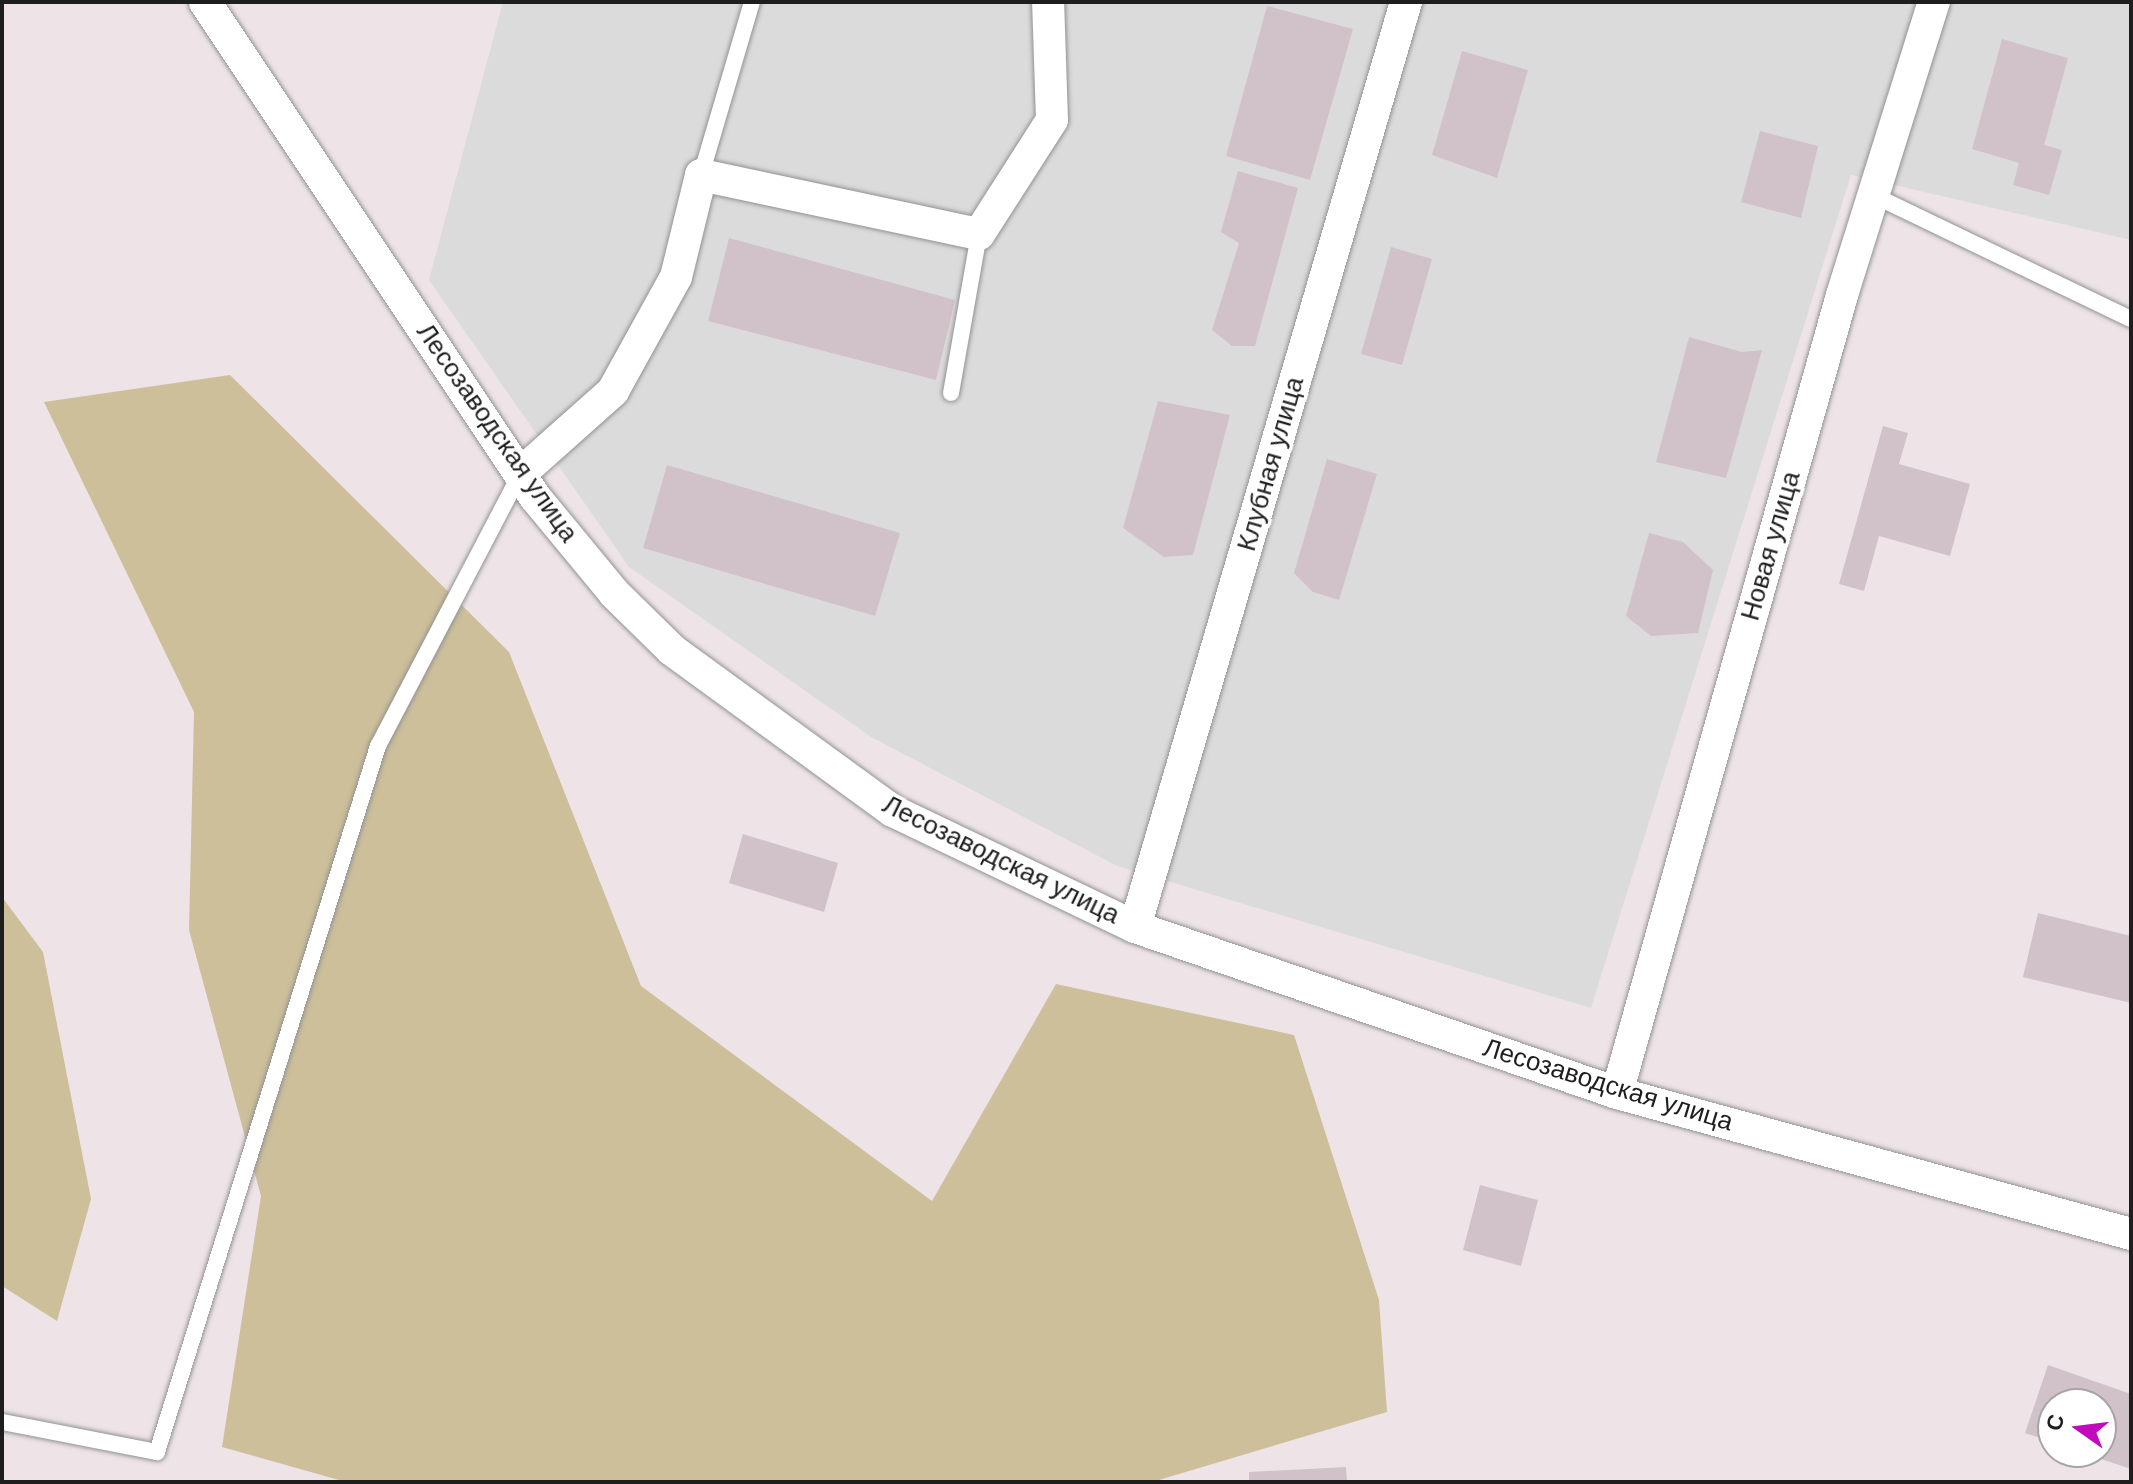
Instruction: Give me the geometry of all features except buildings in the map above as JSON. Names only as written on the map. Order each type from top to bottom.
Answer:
[{"type":"street","name":"Лесозаводская улица","points":[[205,2],[520,474],[614,593],[672,650],[764,721],[893,811],[1135,927],[1617,1093],[2131,1234]]},
{"type":"street","points":[[520,474],[613,391],[676,277],[701,175],[979,234],[1052,120],[1048,2]]},
{"type":"street","name":"Клубная улица","points":[[1135,927],[1406,2]]},
{"type":"street","name":"Новая улица","points":[[1617,1093],[1873,195],[1934,2]]},
{"type":"lane","points":[[701,175],[752,2]]},
{"type":"lane","points":[[1873,195],[1968,245],[2131,319]]},
{"type":"lane","points":[[951,393],[979,234]]},
{"type":"lane","points":[[2,1422],[157,1452],[378,746],[520,474]]},
{"type":"shaded area","points":[[503,2],[2131,2],[2131,240],[1851,175],[1591,1008],[1117,866],[871,737],[629,567],[429,280]]},
{"type":"shaded area","points":[[230,375],[509,652],[641,986],[932,1201],[1056,984],[1294,1035],[1379,1300],[1387,1412],[1152,1482],[346,1482],[222,1447],[261,1196],[189,930],[194,712],[44,402]]},
{"type":"shaded area","points":[[2,897],[43,952],[91,1199],[57,1321],[2,1286]]}]
